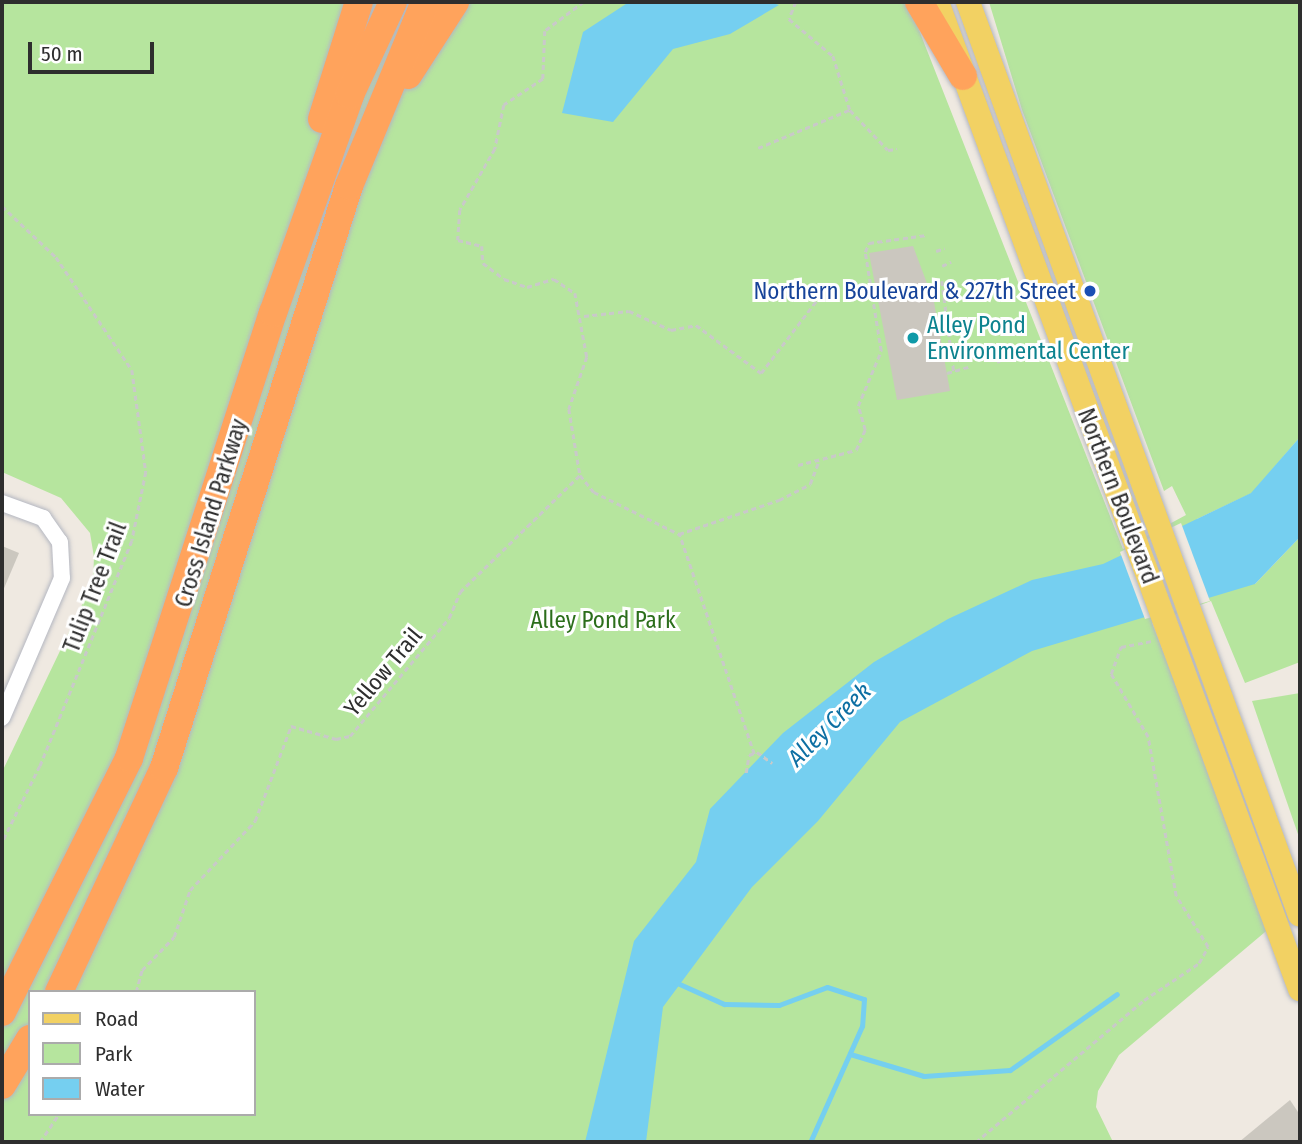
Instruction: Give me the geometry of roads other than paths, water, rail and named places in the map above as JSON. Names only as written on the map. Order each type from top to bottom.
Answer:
[{"type":"highway","points":[[274,313],[307,166],[359,2]]},
{"type":"highway","name":"Cross Island Parkway","points":[[2,1012],[129,758],[274,313],[350,95],[393,2]]},
{"type":"highway","name":"Cross Island Parkway","points":[[60,990],[168,756],[349,186],[425,2]]},
{"type":"highway","points":[[349,186],[416,59],[456,2]]},
{"type":"highway","points":[[919,2],[964,76]]},
{"type":"highway","points":[[2,1085],[28,1042]]},
{"type":"main road","name":"Northern Boulevard","points":[[937,2],[1130,528],[1161,632],[1300,989]]},
{"type":"main road","name":"Northern Boulevard","points":[[968,2],[1300,915]]},
{"type":"street","points":[[2,503],[43,518],[60,542],[62,578],[2,718]]},
{"type":"water","points":[[629,2],[770,2],[779,5],[730,34],[673,49],[613,122],[562,113],[583,32]]},
{"type":"water","name":"Alley Creek","points":[[1300,437],[1300,537],[1255,584],[1032,651],[900,722],[818,821],[752,887],[663,1007],[646,1142],[585,1142],[634,941],[696,862],[710,809],[783,733],[874,662],[948,619],[1032,580],[1103,564],[1251,493]]},
{"type":"waterway","points":[[675,982],[724,1004],[779,1005],[827,987],[864,999],[862,1026],[810,1142]]},
{"type":"waterway","points":[[850,1054],[924,1076],[1010,1070],[1117,994]]},
{"type":"place","name":"Northern Boulevard & 227th Street","points":[[1090,291]]},
{"type":"place","name":"Alley Pond Environmental Center","points":[[913,338]]},
{"type":"park label","name":"Alley Pond Park","points":[[603,620]]}]
